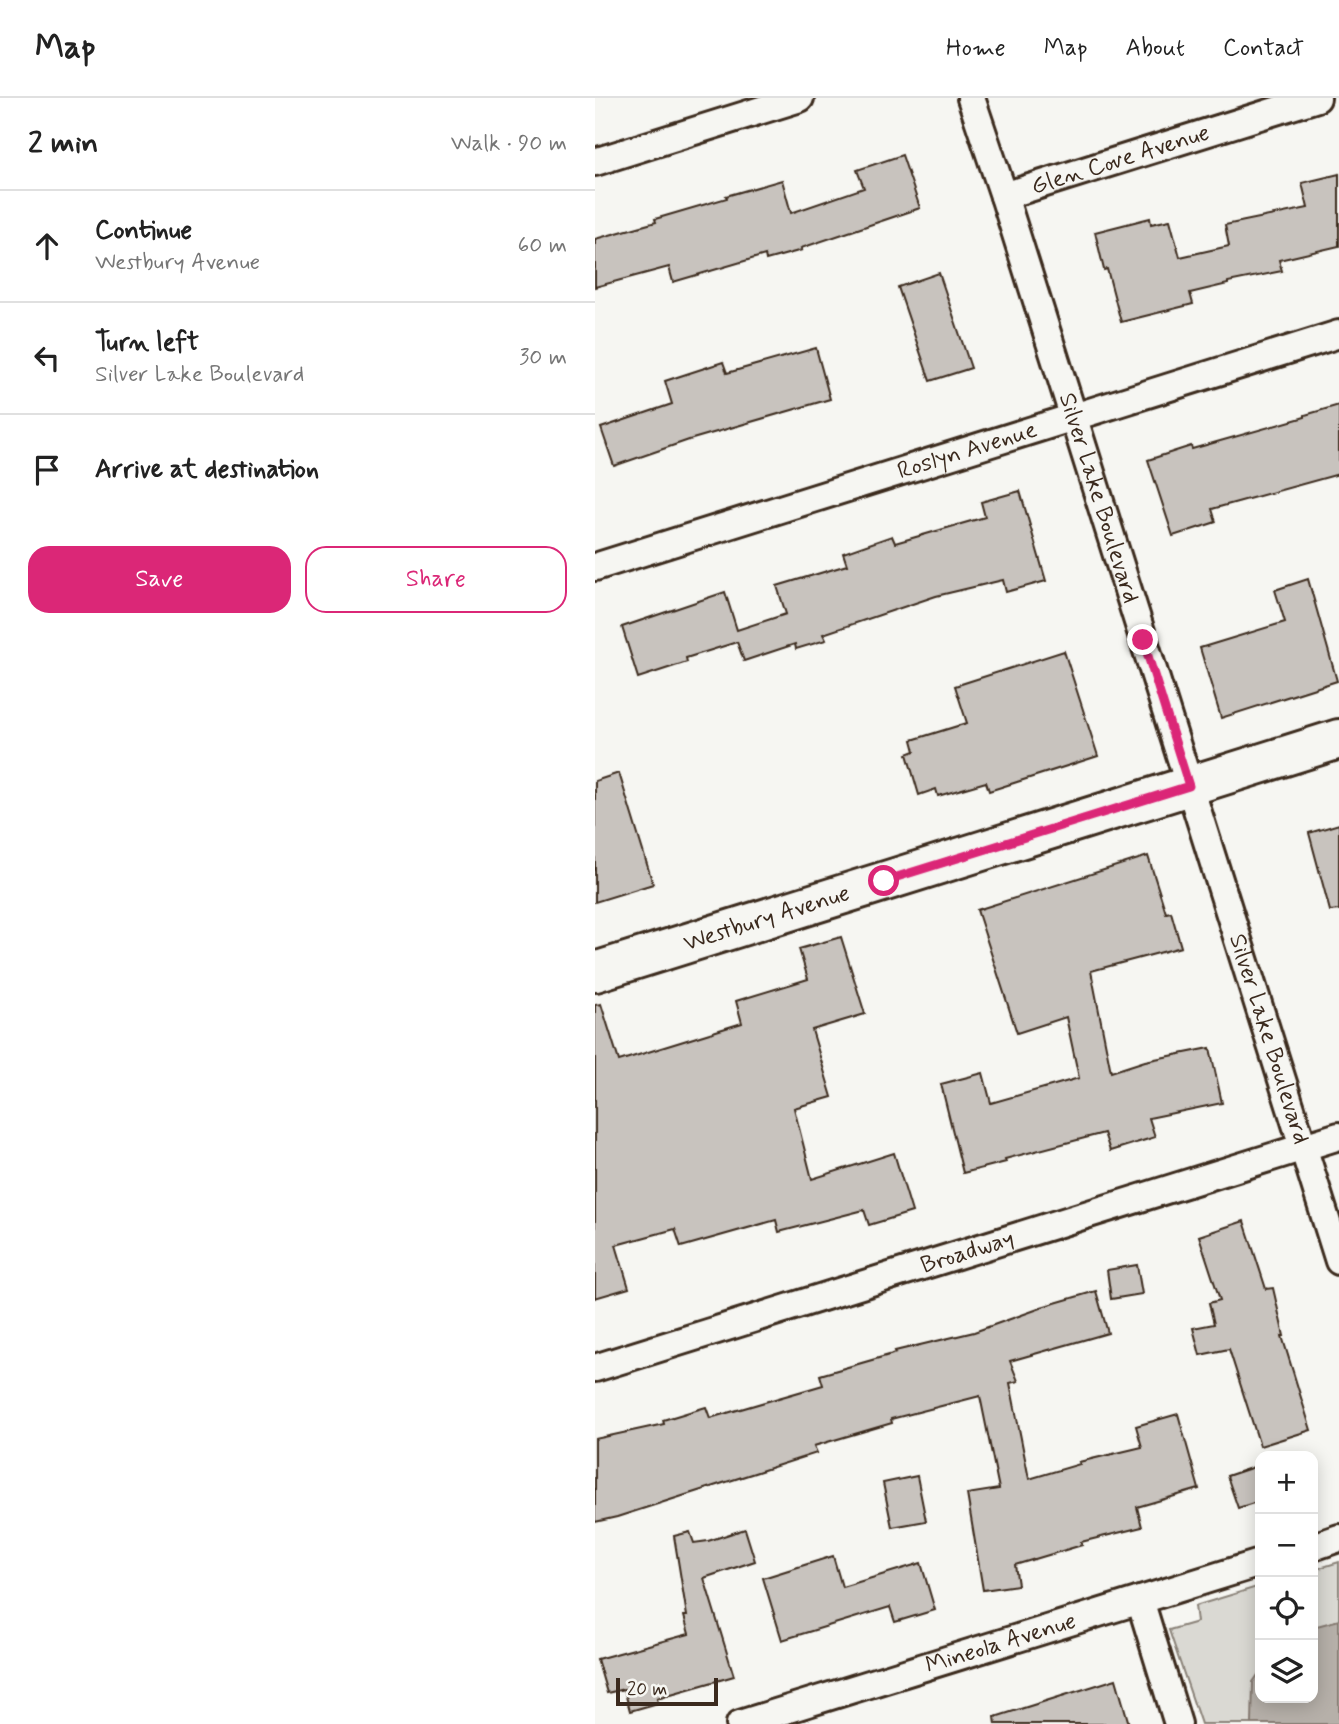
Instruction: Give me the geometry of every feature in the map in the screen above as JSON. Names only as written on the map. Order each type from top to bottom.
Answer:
[{"type":"main road","name":"Westbury Avenue","points":[[595,972],[1339,738]]},
{"type":"street","points":[[595,162],[800,98]]},
{"type":"street","name":"Silver Lake Boulevard","points":[[971,98],[1339,1261]]},
{"type":"street","name":"Glen Cove Avenue","points":[[1004,196],[1317,98]]},
{"type":"street","name":"Roslyn Avenue","points":[[595,567],[1339,334]]},
{"type":"street","name":"Broadway","points":[[595,1368],[1339,1136]]},
{"type":"street","points":[[1318,1545],[1339,1538]]},
{"type":"street","name":"Mineola Avenue","points":[[740,1724],[1255,1565]]},
{"type":"street","points":[[1140,1600],[1178,1724]]},
{"type":"shaded area","points":[[1339,1562],[1339,1724],[1201,1724],[1169,1630],[1197,1622],[1195,1606],[1255,1588],[1255,1703],[1318,1703],[1318,1568]]},
{"type":"shaded area","points":[[1339,1620],[1339,1724],[1252,1724],[1255,1679],[1255,1703],[1318,1703],[1318,1626]]},
{"type":"building","points":[[902,155],[920,208],[766,260],[765,255],[673,282],[669,267],[595,287],[595,239],[656,222],[655,219],[782,180],[791,213],[864,188],[857,170]]},
{"type":"building","points":[[1339,174],[1339,246],[1279,260],[1282,271],[1190,293],[1193,304],[1121,322],[1095,232],[1150,218],[1151,224],[1170,220],[1180,257],[1229,246],[1225,225],[1308,208],[1302,183]]},
{"type":"building","points":[[939,273],[971,368],[930,381],[898,287]]},
{"type":"building","points":[[816,348],[830,399],[689,440],[614,466],[601,428],[672,404],[665,381],[723,362],[727,373]]},
{"type":"building","points":[[1339,405],[1339,474],[1212,509],[1216,522],[1173,536],[1148,460],[1191,446],[1192,449],[1305,417]]},
{"type":"building","points":[[1020,491],[1046,581],[1006,592],[1003,580],[936,596],[823,634],[826,640],[796,649],[795,644],[744,661],[737,642],[686,658],[687,662],[638,678],[622,627],[725,592],[737,630],[786,614],[777,586],[847,565],[843,553],[892,536],[895,543],[985,517],[981,502]]},
{"type":"building","points":[[1308,579],[1337,681],[1221,718],[1200,648],[1285,622],[1275,590]]},
{"type":"building","points":[[1064,651],[1098,756],[989,791],[986,782],[938,796],[936,789],[919,795],[907,754],[915,751],[912,740],[967,723],[955,686]]},
{"type":"building","points":[[619,773],[653,884],[595,902],[595,781]]},
{"type":"building","points":[[1339,824],[1339,910],[1330,911],[1309,833]]},
{"type":"building","points":[[1148,856],[1166,913],[1171,912],[1181,947],[1091,971],[1111,1072],[1145,1061],[1210,1048],[1222,1103],[1149,1118],[1155,1137],[1110,1151],[1104,1133],[963,1173],[941,1084],[983,1073],[991,1103],[1079,1078],[1066,1017],[1017,1033],[977,910]]},
{"type":"building","points":[[841,937],[865,1014],[812,1030],[832,1097],[794,1108],[812,1179],[894,1153],[912,1212],[869,1225],[864,1210],[779,1232],[776,1220],[681,1247],[675,1229],[616,1245],[629,1288],[595,1298],[595,1005],[601,1004],[619,1061],[742,1023],[736,1001],[808,979],[799,949]]},
{"type":"building","points":[[1244,1221],[1266,1289],[1273,1288],[1282,1336],[1311,1430],[1260,1446],[1229,1349],[1200,1355],[1193,1328],[1214,1324],[1209,1303],[1220,1300],[1199,1236]]},
{"type":"building","points":[[1137,1265],[1142,1294],[1111,1299],[1107,1270]]},
{"type":"building","points":[[1096,1291],[1108,1333],[1010,1361],[1018,1381],[1010,1383],[1029,1479],[1080,1464],[1079,1462],[1142,1447],[1136,1426],[1178,1414],[1199,1489],[1137,1507],[1142,1527],[1081,1542],[1082,1545],[1015,1565],[1018,1585],[983,1590],[967,1494],[999,1489],[980,1396],[891,1419],[892,1423],[814,1446],[817,1453],[595,1522],[595,1439],[664,1424],[663,1420],[706,1407],[710,1418],[823,1385],[820,1375],[896,1353],[895,1351],[974,1332],[1041,1307]]},
{"type":"building","points":[[1255,1467],[1255,1503],[1238,1508],[1227,1476]]},
{"type":"building","points":[[917,1476],[926,1521],[892,1527],[883,1483]]},
{"type":"building","points":[[745,1529],[755,1561],[704,1578],[734,1676],[657,1698],[658,1703],[630,1711],[624,1689],[607,1693],[597,1659],[689,1634],[684,1616],[687,1616],[674,1536],[690,1532],[694,1543]]},
{"type":"building","points":[[833,1556],[842,1587],[921,1563],[935,1610],[895,1622],[890,1607],[782,1640],[763,1578]]},
{"type":"building","points":[[1116,1679],[1129,1724],[996,1724],[995,1717]]},
{"type":"route","points":[[884,881],[1189,786],[1143,640]]}]
